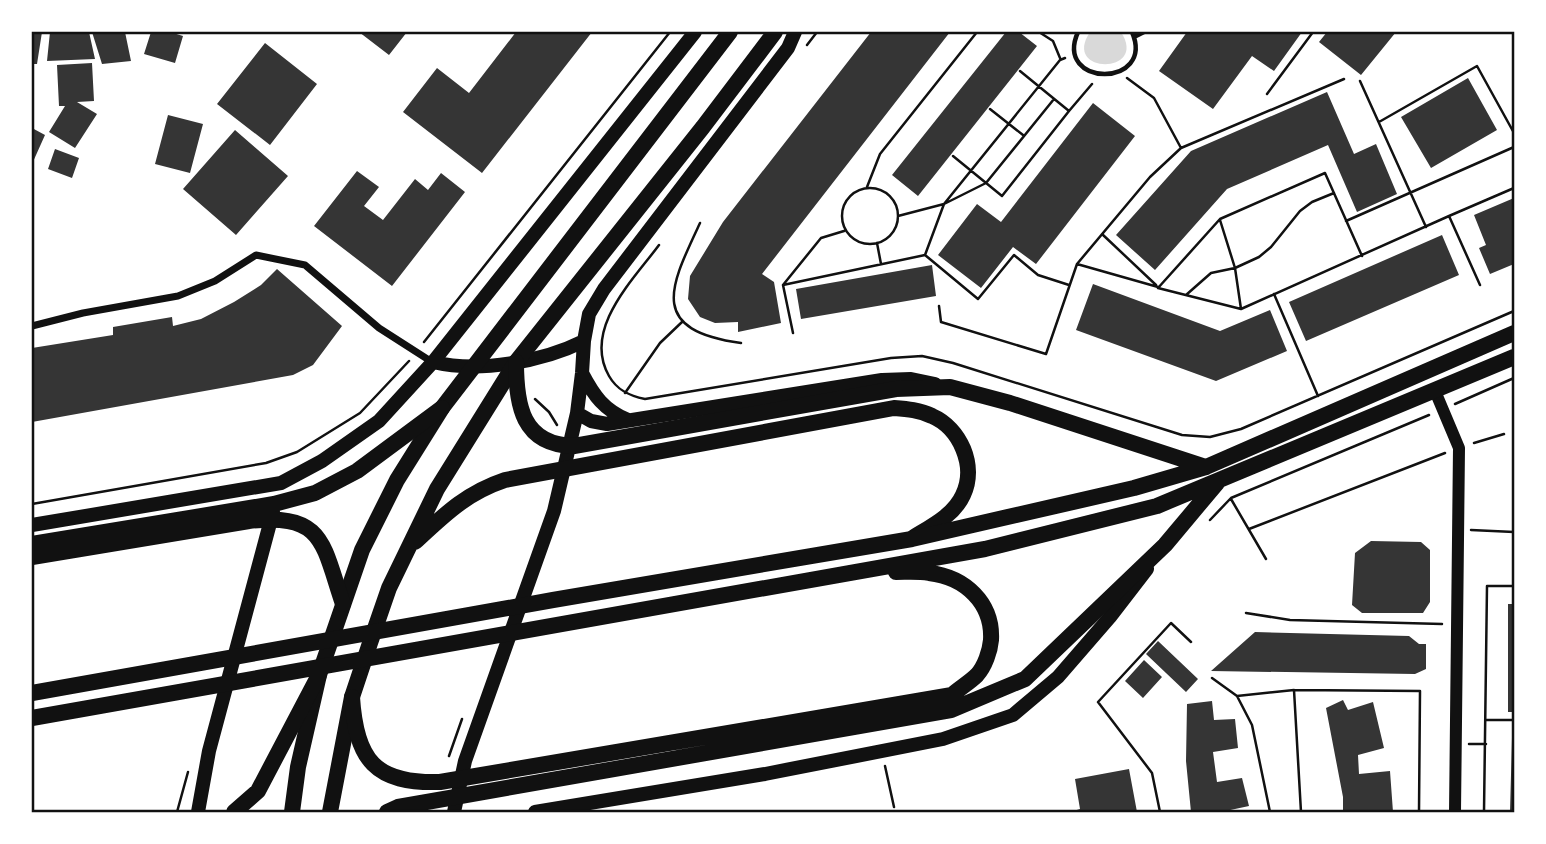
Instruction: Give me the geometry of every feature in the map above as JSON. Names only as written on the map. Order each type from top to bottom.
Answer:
[{"type":"main road","points":[[32,525],[281,484],[322,461],[379,421],[433,362],[695,32]]},
{"type":"main road","points":[[292,813],[298,767],[319,675],[368,538],[397,480],[442,408],[730,32]]},
{"type":"main road","points":[[330,813],[352,697],[389,588],[437,489],[516,362],[775,32]]},
{"type":"main road","points":[[454,813],[465,761],[554,510],[577,413],[589,314],[604,289],[788,48],[795,32]]},
{"type":"main road","points":[[32,693],[912,539],[1134,488],[1206,467],[1514,333]]},
{"type":"main road","points":[[433,362],[447,365],[481,365],[542,358],[584,341]]},
{"type":"main road","points":[[32,718],[985,549],[1157,506],[1514,357]]},
{"type":"main road","points":[[516,362],[518,400],[526,421],[533,430],[560,446],[604,441],[896,388],[950,387]]},
{"type":"main road","points":[[583,373],[593,393],[605,408],[628,420]]},
{"type":"main road","points":[[577,413],[583,418],[607,424],[882,380],[911,379],[1010,403],[1206,467]]},
{"type":"main road","points":[[32,557],[247,515],[274,504],[316,493],[357,471],[442,408]]},
{"type":"main road","points":[[408,549],[466,497],[505,480],[894,408],[916,410],[934,416],[959,441],[967,457],[969,474],[963,495],[949,515],[912,539]]},
{"type":"main road","points":[[535,813],[765,774],[943,739],[1013,715],[1058,677],[1110,617],[1220,479]]},
{"type":"main road","points":[[198,813],[209,751],[281,484]]},
{"type":"main road","points":[[32,544],[247,515],[296,521],[310,530],[327,555],[343,604]]},
{"type":"main road","points":[[387,813],[398,807],[951,710],[1025,678],[1165,545]]},
{"type":"main road","points":[[352,697],[356,734],[376,767],[396,780],[423,783],[952,695],[979,673],[990,650],[992,625],[982,601],[968,587],[929,573],[862,572]]},
{"type":"main road","points":[[234,813],[258,791],[319,675]]},
{"type":"street","points":[[32,326],[83,313],[178,296],[215,281],[256,255],[306,264],[379,328],[433,362]]},
{"type":"street","points":[[1435,391],[1458,448],[1455,813]]},
{"type":"lane","points":[[1078,32],[1076,56],[1082,65],[1099,75],[1119,72],[1133,57],[1133,34],[1144,32]]},
{"type":"path","points":[[812,32],[803,50],[817,32]]},
{"type":"path","points":[[867,187],[880,154],[977,32]]},
{"type":"path","points":[[1039,32],[1053,41],[1060,60]]},
{"type":"path","points":[[1267,94],[1313,32]]},
{"type":"path","points":[[925,255],[944,204],[1060,60],[1076,56]]},
{"type":"path","points":[[1379,122],[1477,66],[1514,133]]},
{"type":"path","points":[[1020,71],[1069,111]]},
{"type":"path","points":[[1119,72],[1154,99],[1181,148]]},
{"type":"path","points":[[953,156],[1002,196],[1099,75]]},
{"type":"path","points":[[939,306],[941,322],[1046,354],[1077,264],[1150,177],[1181,148],[1344,79]]},
{"type":"path","points":[[1360,81],[1426,227]]},
{"type":"path","points":[[898,216],[944,204],[986,183],[1054,99]]},
{"type":"path","points":[[990,109],[1024,135]]},
{"type":"path","points":[[1346,221],[1514,147]]},
{"type":"path","points":[[1158,288],[1220,219],[1325,173],[1362,256]]},
{"type":"path","points":[[867,187],[886,192],[893,199],[898,216],[892,233],[877,243],[859,242],[845,231],[841,213],[849,195],[867,187]]},
{"type":"path","points":[[1077,264],[1241,309],[1514,188]]},
{"type":"path","points":[[1185,295],[1211,273],[1235,268],[1259,257],[1271,247],[1300,211],[1311,202],[1334,192]]},
{"type":"path","points":[[1448,216],[1480,285]]},
{"type":"path","points":[[1220,219],[1235,268],[1241,309]]},
{"type":"path","points":[[700,223],[676,274],[672,292],[676,309],[683,321],[704,336],[741,343]]},
{"type":"path","points":[[783,285],[821,238],[845,231]]},
{"type":"path","points":[[1102,234],[1158,288]]},
{"type":"path","points":[[662,241],[621,297],[604,328],[601,343],[605,367],[617,387],[635,397],[653,398],[891,358],[922,356],[953,363],[1198,438],[1225,435],[1241,429],[1514,311]]},
{"type":"path","points":[[877,243],[881,265]]},
{"type":"path","points":[[783,285],[925,255]]},
{"type":"path","points":[[925,255],[978,299],[1014,255],[1038,275],[1070,285]]},
{"type":"path","points":[[783,285],[793,333]]},
{"type":"path","points":[[1274,294],[1318,396]]},
{"type":"path","points":[[625,393],[660,343],[683,321]]},
{"type":"path","points":[[435,329],[450,340]]},
{"type":"path","points":[[531,396],[556,421],[559,433]]},
{"type":"path","points":[[1249,529],[1458,448],[1504,434]]},
{"type":"path","points":[[1220,479],[1266,559]]},
{"type":"path","points":[[94,493],[97,514]]},
{"type":"path","points":[[1458,529],[1514,532]]},
{"type":"path","points":[[1484,813],[1487,586],[1514,586]]},
{"type":"path","points":[[1246,613],[1290,620],[1457,624]]},
{"type":"path","points":[[1160,813],[1152,774],[1098,702],[1171,623],[1191,642]]},
{"type":"path","points":[[1212,678],[1237,696],[1252,725],[1270,813]]},
{"type":"path","points":[[1237,696],[1294,690],[1420,691],[1419,813]]},
{"type":"path","points":[[1294,690],[1301,813]]},
{"type":"path","points":[[449,757],[466,708]]},
{"type":"path","points":[[1486,720],[1514,720]]},
{"type":"path","points":[[884,763],[894,807]]},
{"type":"path","points":[[177,813],[188,772]]},
{"type":"shaded area","points":[[1090,32],[1121,32],[1127,46],[1124,56],[1116,62],[1094,62],[1087,56],[1084,46]]},
{"type":"building","points":[[32,32],[42,32],[37,64],[32,64]]},
{"type":"building","points":[[50,32],[89,32],[95,59],[47,61]]},
{"type":"building","points":[[92,32],[125,32],[131,61],[102,64]]},
{"type":"building","points":[[151,32],[170,32],[183,36],[175,63],[144,54]]},
{"type":"building","points":[[359,32],[407,32],[389,55]]},
{"type":"building","points":[[516,32],[592,32],[482,173],[403,112],[437,68],[469,93]]},
{"type":"building","points":[[871,32],[950,32],[762,274],[774,282],[781,323],[738,332],[738,322],[715,323],[700,317],[688,299],[690,276],[723,222]]},
{"type":"building","points":[[1006,32],[1019,32],[1037,46],[918,196],[892,175]]},
{"type":"building","points":[[1187,32],[1302,32],[1274,71],[1252,56],[1213,109],[1159,71]]},
{"type":"building","points":[[1327,32],[1396,32],[1361,75],[1319,42]]},
{"type":"building","points":[[265,43],[317,84],[270,145],[217,104]]},
{"type":"building","points":[[92,63],[94,101],[77,102],[97,114],[75,148],[49,132],[65,106],[59,106],[57,65]]},
{"type":"building","points":[[1468,78],[1497,130],[1431,168],[1401,117]]},
{"type":"building","points":[[1327,92],[1354,154],[1376,144],[1397,194],[1357,212],[1328,145],[1227,189],[1155,270],[1116,235],[1191,151]]},
{"type":"building","points":[[1093,103],[1135,136],[1036,264],[1013,247],[981,288],[938,255],[977,204],[1001,222]]},
{"type":"building","points":[[168,115],[203,124],[190,173],[155,164]]},
{"type":"building","points":[[32,128],[45,135],[32,164]]},
{"type":"building","points":[[235,130],[288,176],[236,235],[183,189]]},
{"type":"building","points":[[55,149],[79,158],[72,178],[48,169]]},
{"type":"building","points":[[357,171],[379,187],[364,206],[383,220],[415,179],[428,190],[441,173],[465,192],[392,286],[314,226]]},
{"type":"building","points":[[1514,198],[1514,264],[1490,274],[1479,248],[1486,245],[1474,215]]},
{"type":"building","points":[[1442,235],[1459,275],[1306,341],[1289,302]]},
{"type":"building","points":[[932,265],[936,296],[801,319],[796,289]]},
{"type":"building","points":[[277,269],[342,326],[313,365],[293,375],[32,422],[32,348],[113,335],[113,327],[172,317],[173,326],[201,319],[261,285]]},
{"type":"building","points":[[1093,284],[1220,331],[1270,310],[1287,351],[1216,381],[1076,330]]},
{"type":"building","points":[[1371,541],[1421,542],[1430,550],[1430,602],[1423,613],[1362,613],[1352,605],[1355,553]]},
{"type":"building","points":[[1508,604],[1514,604],[1514,712],[1508,712]]},
{"type":"building","points":[[1255,632],[1409,636],[1419,644],[1426,644],[1426,669],[1415,674],[1211,671]]},
{"type":"building","points":[[1158,641],[1198,679],[1186,692],[1146,654]]},
{"type":"building","points":[[1144,660],[1162,677],[1143,698],[1125,681]]},
{"type":"building","points":[[1343,700],[1348,710],[1373,702],[1384,748],[1358,755],[1359,774],[1390,771],[1393,812],[1343,812],[1343,797],[1326,708]]},
{"type":"building","points":[[1212,701],[1214,720],[1235,719],[1238,748],[1213,752],[1217,782],[1242,778],[1249,806],[1221,812],[1191,812],[1186,761],[1187,704]]},
{"type":"building","points":[[1512,738],[1514,812],[1510,812]]},
{"type":"building","points":[[1129,769],[1137,812],[1070,812],[1080,809],[1075,779]]}]
